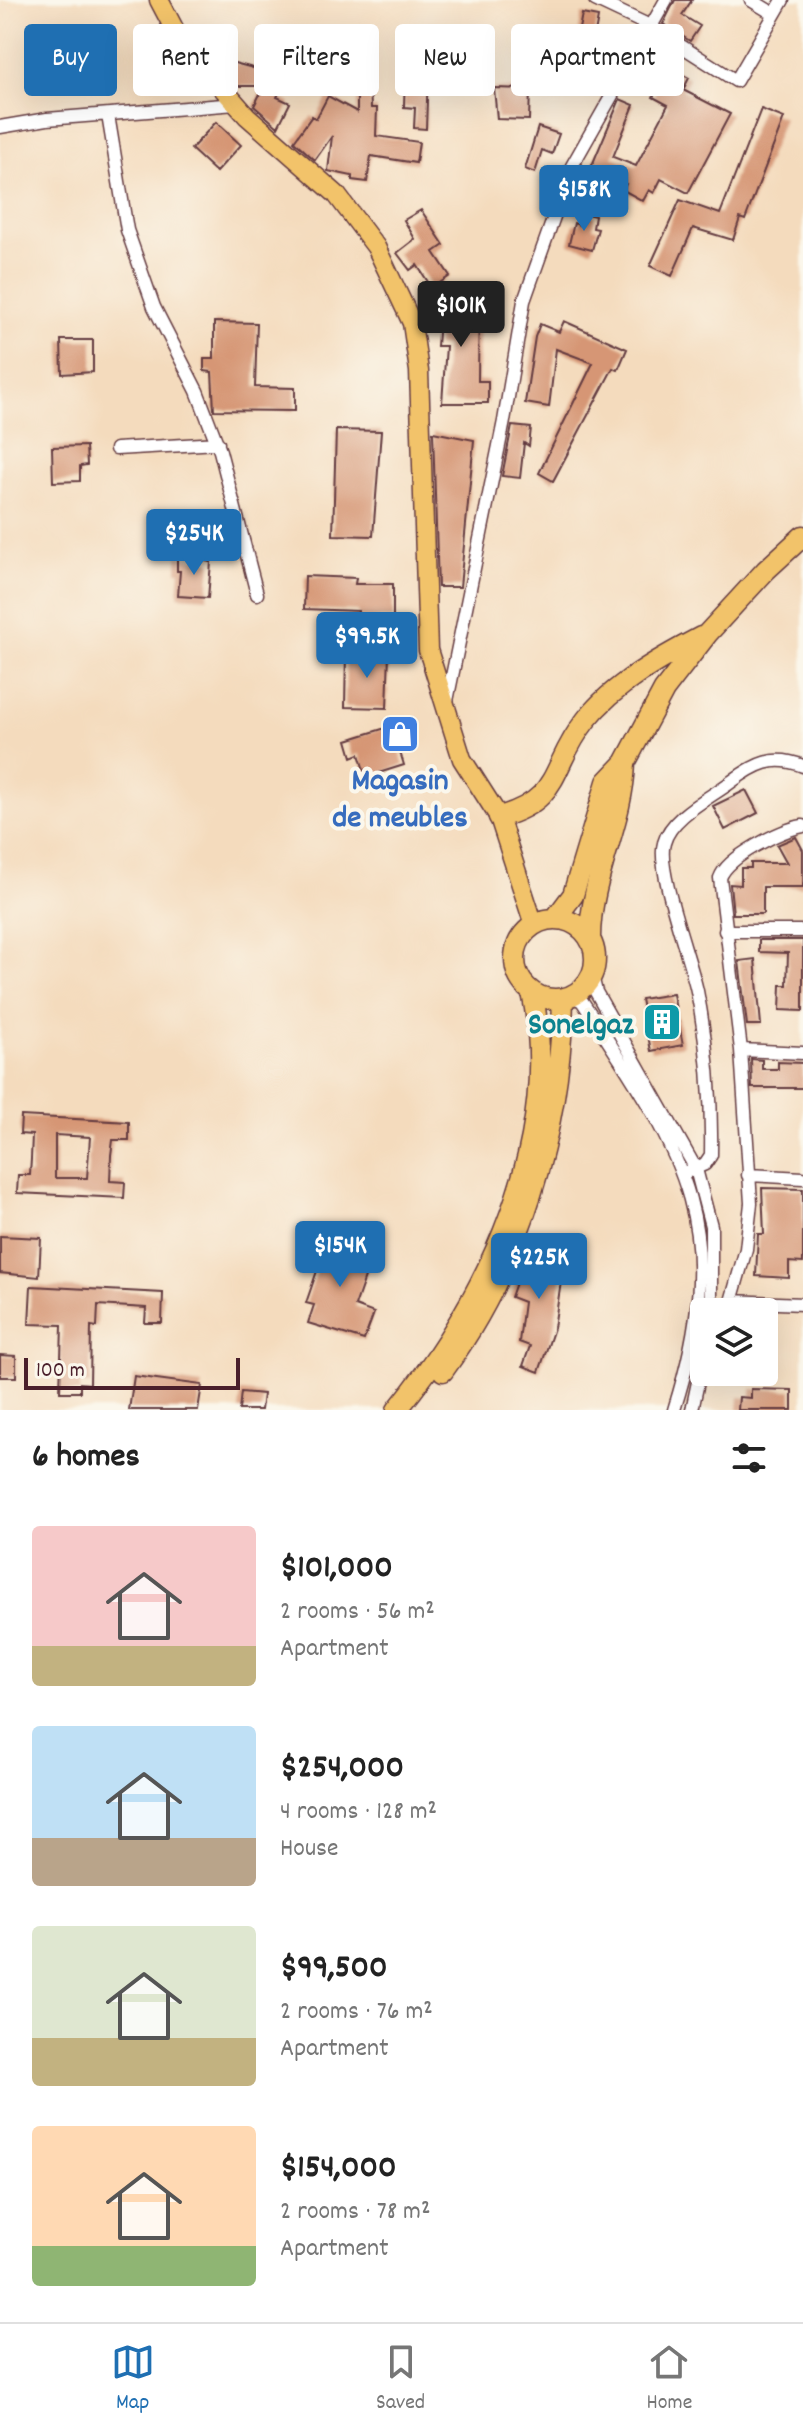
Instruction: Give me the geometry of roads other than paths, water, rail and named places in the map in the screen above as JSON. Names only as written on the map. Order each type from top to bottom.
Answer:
[{"type":"highway","points":[[555,919],[573,895],[607,782],[625,763],[664,690],[708,633],[766,570],[803,536]]},
{"type":"highway","points":[[499,817],[523,810],[544,796],[563,755],[586,719],[621,686],[708,633]]},
{"type":"highway","points":[[415,1410],[464,1343],[494,1289],[516,1240],[534,1188],[568,997],[592,976],[595,963],[590,938],[593,900],[624,786],[625,763]]},
{"type":"highway","points":[[568,997],[542,997],[524,984],[515,964],[519,941],[534,925],[555,919],[575,924],[590,938]]},
{"type":"highway","points":[[397,1410],[444,1347],[474,1298],[516,1195],[530,1137],[540,1066],[540,1027],[532,992]]},
{"type":"main road","points":[[159,0],[180,40],[236,104],[336,194],[376,247],[412,323],[420,386],[428,650],[444,712],[462,759],[499,817],[534,925]]},
{"type":"street","points":[[595,0],[646,24]]},
{"type":"street","points":[[651,24],[666,0]]},
{"type":"street","points":[[751,0],[774,14]]},
{"type":"street","points":[[684,48],[736,81],[783,0]]},
{"type":"street","points":[[444,712],[504,421],[524,301],[572,166],[611,96]]},
{"type":"street","points":[[0,127],[236,104]]},
{"type":"street","points":[[108,115],[127,230],[154,307],[197,391],[218,443],[257,594]]},
{"type":"street","points":[[116,449],[218,443]]},
{"type":"street","points":[[690,1171],[711,1155],[712,1085],[687,946],[663,862],[664,842],[674,824],[755,764],[778,760],[803,766]]},
{"type":"street","points":[[732,1298],[746,1249],[751,1203],[741,1050],[725,931],[721,873],[730,863],[786,829],[803,826]]},
{"type":"street","points":[[725,931],[803,931]]},
{"type":"street","points":[[592,976],[596,992],[690,1171],[711,1226],[711,1298]]},
{"type":"street","points":[[568,997],[582,1001],[690,1171],[700,1259],[691,1343],[674,1410]]},
{"type":"street","points":[[741,1050],[803,1053]]},
{"type":"street","points":[[748,1175],[803,1178]]},
{"type":"street","points":[[778,1305],[803,1304]]},
{"type":"street","points":[[694,1410],[698,1386]]},
{"type":"street","points":[[694,1410],[703,1386]]},
{"type":"place","name":"Magasin de meubles","points":[[400,734]]},
{"type":"place","name":"Sonelgaz","points":[[662,1022]]}]
